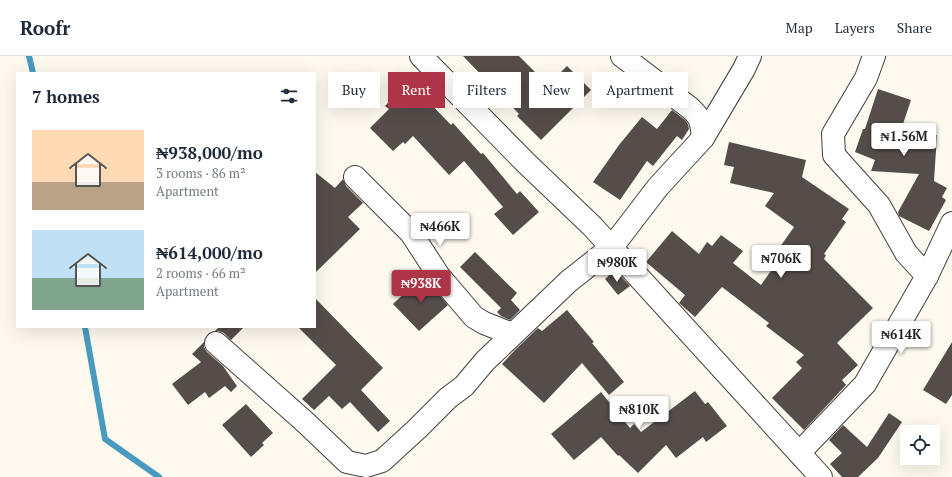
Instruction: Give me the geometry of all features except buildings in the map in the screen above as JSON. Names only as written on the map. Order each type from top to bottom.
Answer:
[{"type":"street","points":[[421,56],[525,162],[612,247],[821,477]]},
{"type":"street","points":[[622,56],[699,116],[703,138]]},
{"type":"street","points":[[216,344],[305,422],[347,462],[366,466],[382,461],[448,398],[464,386],[485,361],[512,334],[569,281],[612,247],[658,187],[703,138],[744,69],[750,56]]},
{"type":"street","points":[[874,56],[866,78],[833,134],[834,154],[879,205],[906,253],[927,276]]},
{"type":"street","points":[[355,177],[411,233],[439,276],[474,317],[484,323],[512,334]]},
{"type":"street","points":[[799,453],[865,384],[927,276],[952,223]]},
{"type":"waterway","points":[[29,56],[33,72]]},
{"type":"waterway","points":[[85,328],[105,439],[159,477]]}]
